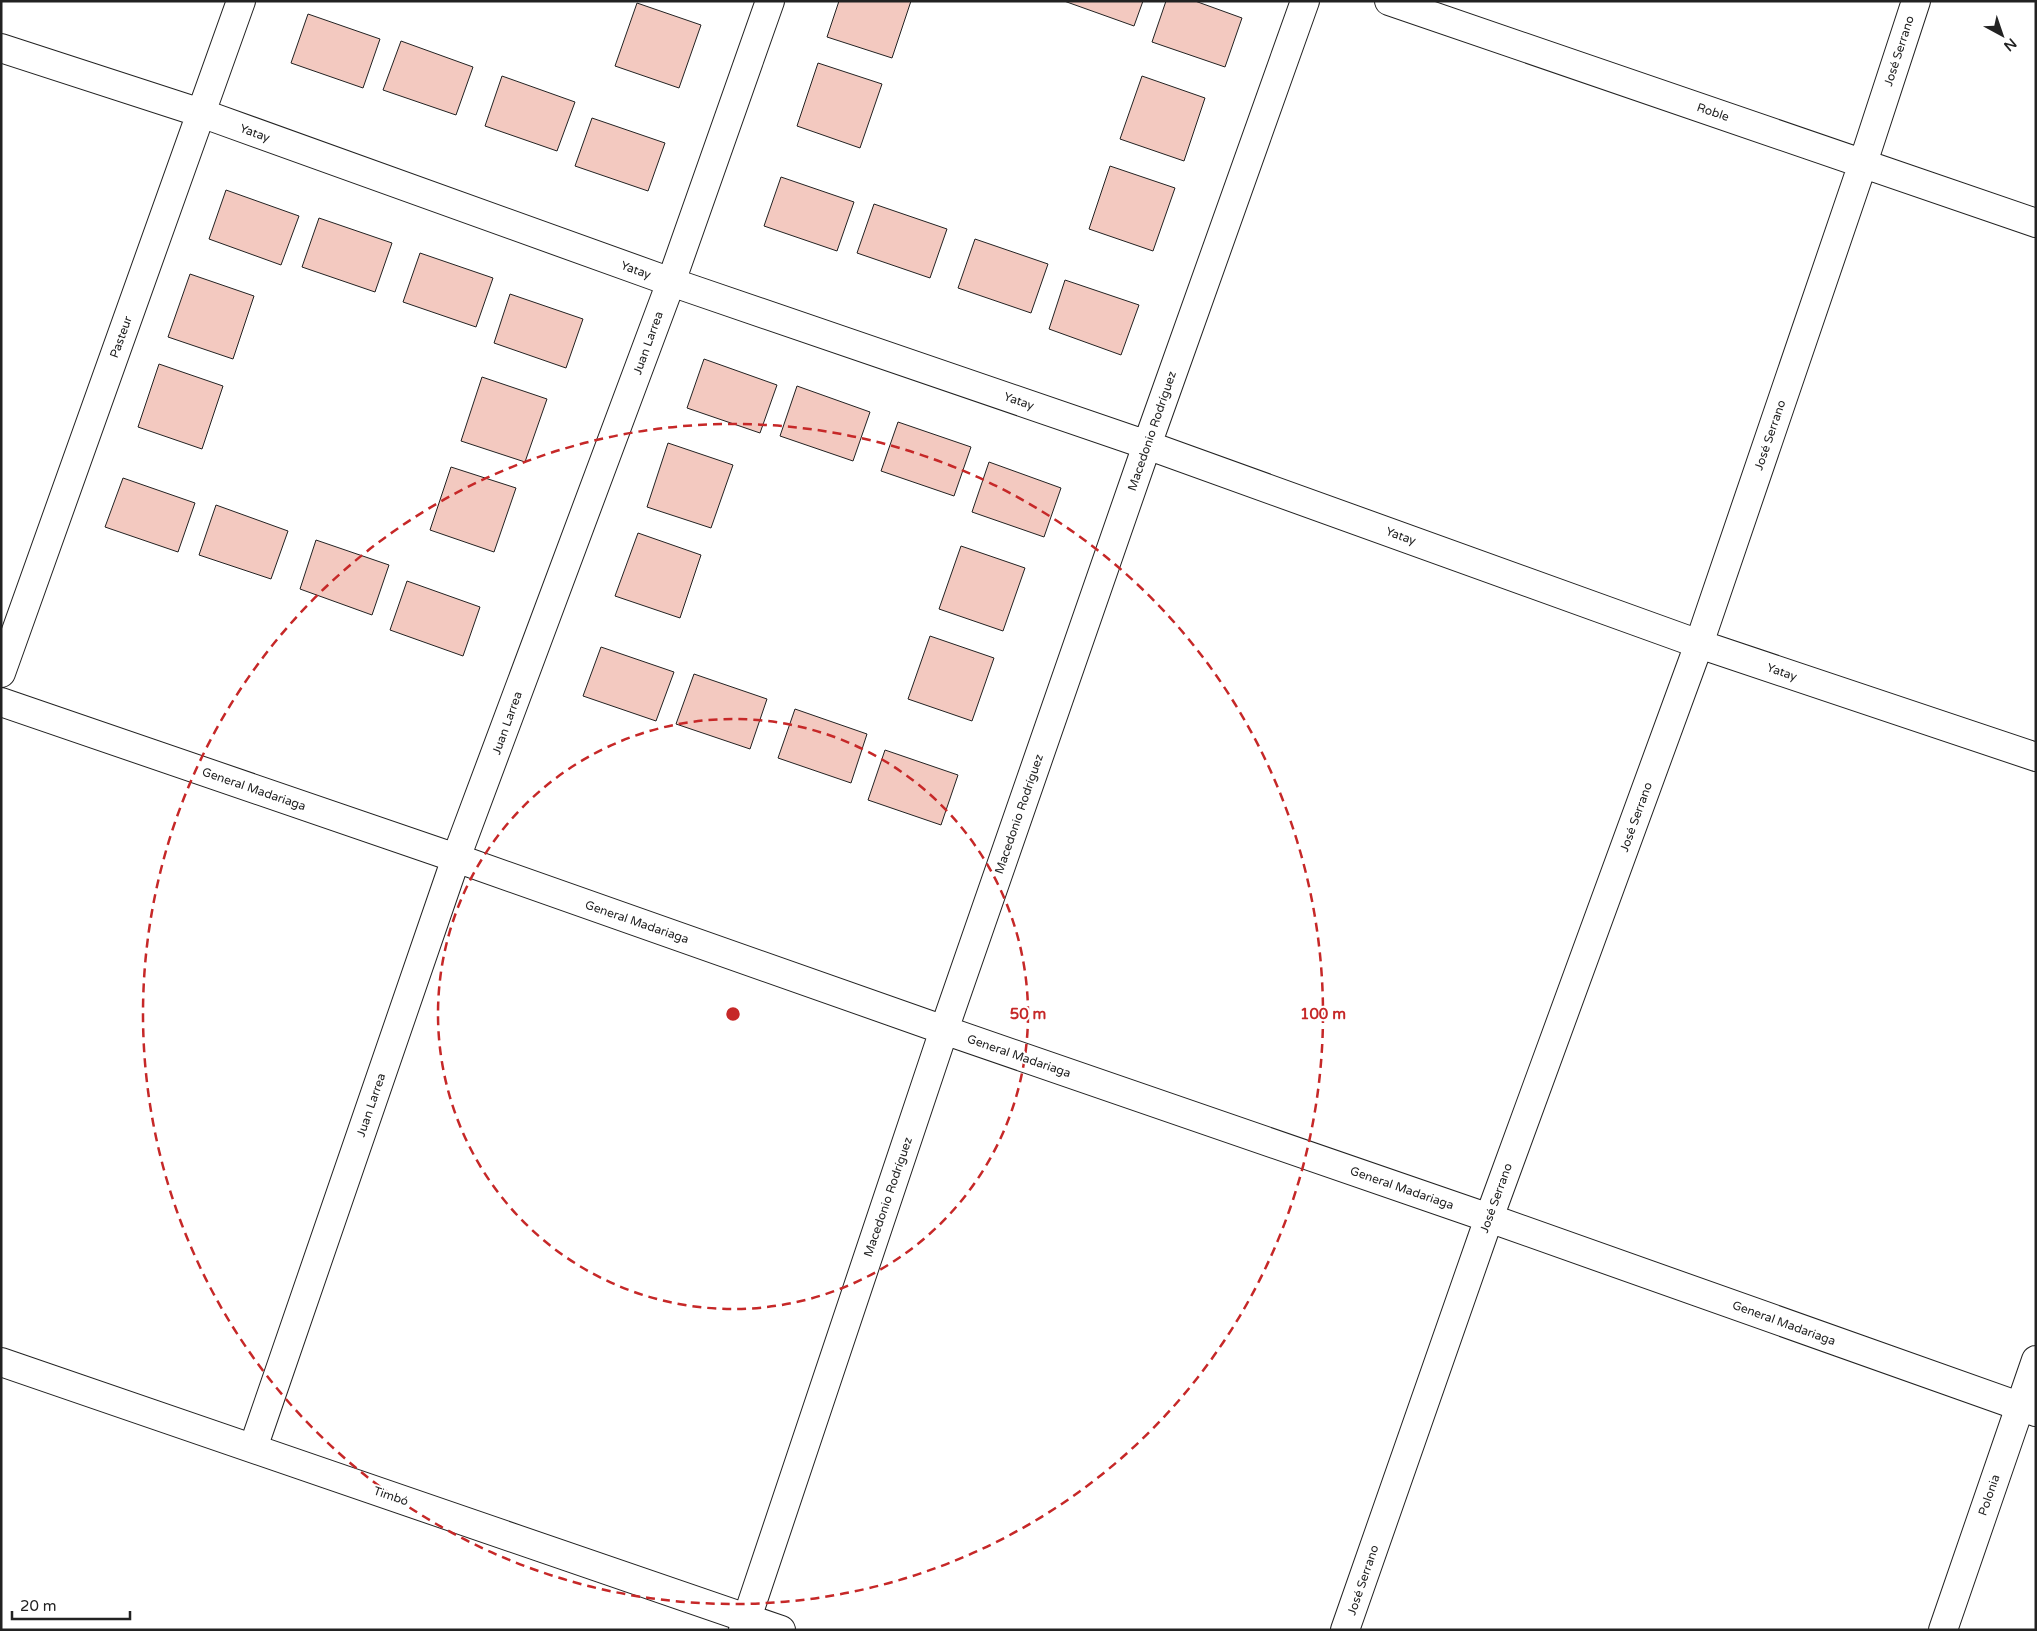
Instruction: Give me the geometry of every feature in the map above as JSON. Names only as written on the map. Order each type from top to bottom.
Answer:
[{"type":"street","name":"Pasteur","points":[[1,673],[241,1]]},
{"type":"street","name":"Juan Larrea","points":[[253,1448],[456,858],[671,282],[770,1]]},
{"type":"street","name":"Macedonio Rodríguez","points":[[745,1624],[944,1030],[1147,445],[1305,1]]},
{"type":"street","name":"Roble","points":[[1389,1],[2036,223]]},
{"type":"street","name":"José Serrano","points":[[1345,1630],[1489,1218],[1699,644],[1863,163],[1916,1]]},
{"type":"street","name":"Yatay","points":[[1,48],[201,113],[671,282],[1147,445],[1699,644],[2036,757]]},
{"type":"street","name":"General Madariaga","points":[[1,702],[456,858],[944,1030],[1489,1218],[2027,1409]]},
{"type":"street","name":"Polonia","points":[[1943,1630],[2027,1409],[2036,1360]]},
{"type":"street","name":"Timbó","points":[[1,1362],[253,1448],[745,1624],[781,1630]]},
{"type":"building","points":[[839,1],[911,1],[892,58],[827,37]]},
{"type":"building","points":[[1064,1],[1143,1],[1134,26]]},
{"type":"building","points":[[1166,1],[1195,1],[1242,18],[1225,67],[1152,42]]},
{"type":"building","points":[[637,3],[701,25],[679,88],[615,66]]},
{"type":"building","points":[[308,14],[380,39],[363,88],[291,63]]},
{"type":"building","points":[[401,41],[473,67],[456,115],[383,90]]},
{"type":"building","points":[[818,63],[882,84],[860,148],[797,126]]},
{"type":"building","points":[[502,76],[575,102],[557,151],[485,126]]},
{"type":"building","points":[[1142,76],[1205,98],[1184,161],[1120,139]]},
{"type":"building","points":[[592,118],[665,143],[648,191],[575,166]]},
{"type":"building","points":[[1110,166],[1175,188],[1153,251],[1089,229]]},
{"type":"building","points":[[781,177],[854,202],[837,251],[764,226]]},
{"type":"building","points":[[226,190],[299,216],[281,265],[209,239]]},
{"type":"building","points":[[874,204],[947,229],[930,278],[857,253]]},
{"type":"building","points":[[319,218],[392,243],[375,292],[302,267]]},
{"type":"building","points":[[975,239],[1048,264],[1031,313],[958,288]]},
{"type":"building","points":[[420,253],[493,278],[476,327],[403,302]]},
{"type":"building","points":[[190,274],[254,296],[233,359],[168,337]]},
{"type":"building","points":[[1065,280],[1139,305],[1121,355],[1049,329]]},
{"type":"building","points":[[510,294],[583,319],[566,368],[494,343]]},
{"type":"building","points":[[704,359],[777,385],[760,433],[687,408]]},
{"type":"building","points":[[159,364],[223,386],[202,449],[138,427]]},
{"type":"building","points":[[482,377],[547,399],[525,462],[461,441]]},
{"type":"building","points":[[797,386],[870,412],[853,461],[780,436]]},
{"type":"building","points":[[898,422],[971,447],[954,496],[881,471]]},
{"type":"building","points":[[668,443],[733,465],[711,528],[647,507]]},
{"type":"building","points":[[989,462],[1061,488],[1044,537],[972,512]]},
{"type":"building","points":[[451,467],[516,488],[494,552],[430,530]]},
{"type":"building","points":[[123,478],[195,503],[178,552],[105,527]]},
{"type":"building","points":[[216,505],[288,531],[271,579],[199,555]]},
{"type":"building","points":[[638,533],[701,555],[680,618],[615,596]]},
{"type":"building","points":[[316,540],[389,565],[372,615],[300,589]]},
{"type":"building","points":[[961,546],[1025,568],[1003,631],[939,609]]},
{"type":"building","points":[[407,581],[480,607],[463,656],[390,630]]},
{"type":"building","points":[[930,636],[994,658],[972,721],[908,699]]},
{"type":"building","points":[[601,647],[674,672],[656,721],[583,696]]},
{"type":"building","points":[[694,674],[767,699],[750,749],[676,724]]},
{"type":"building","points":[[795,709],[867,734],[851,783],[778,758]]},
{"type":"building","points":[[885,750],[958,775],[941,825],[868,800]]}]
